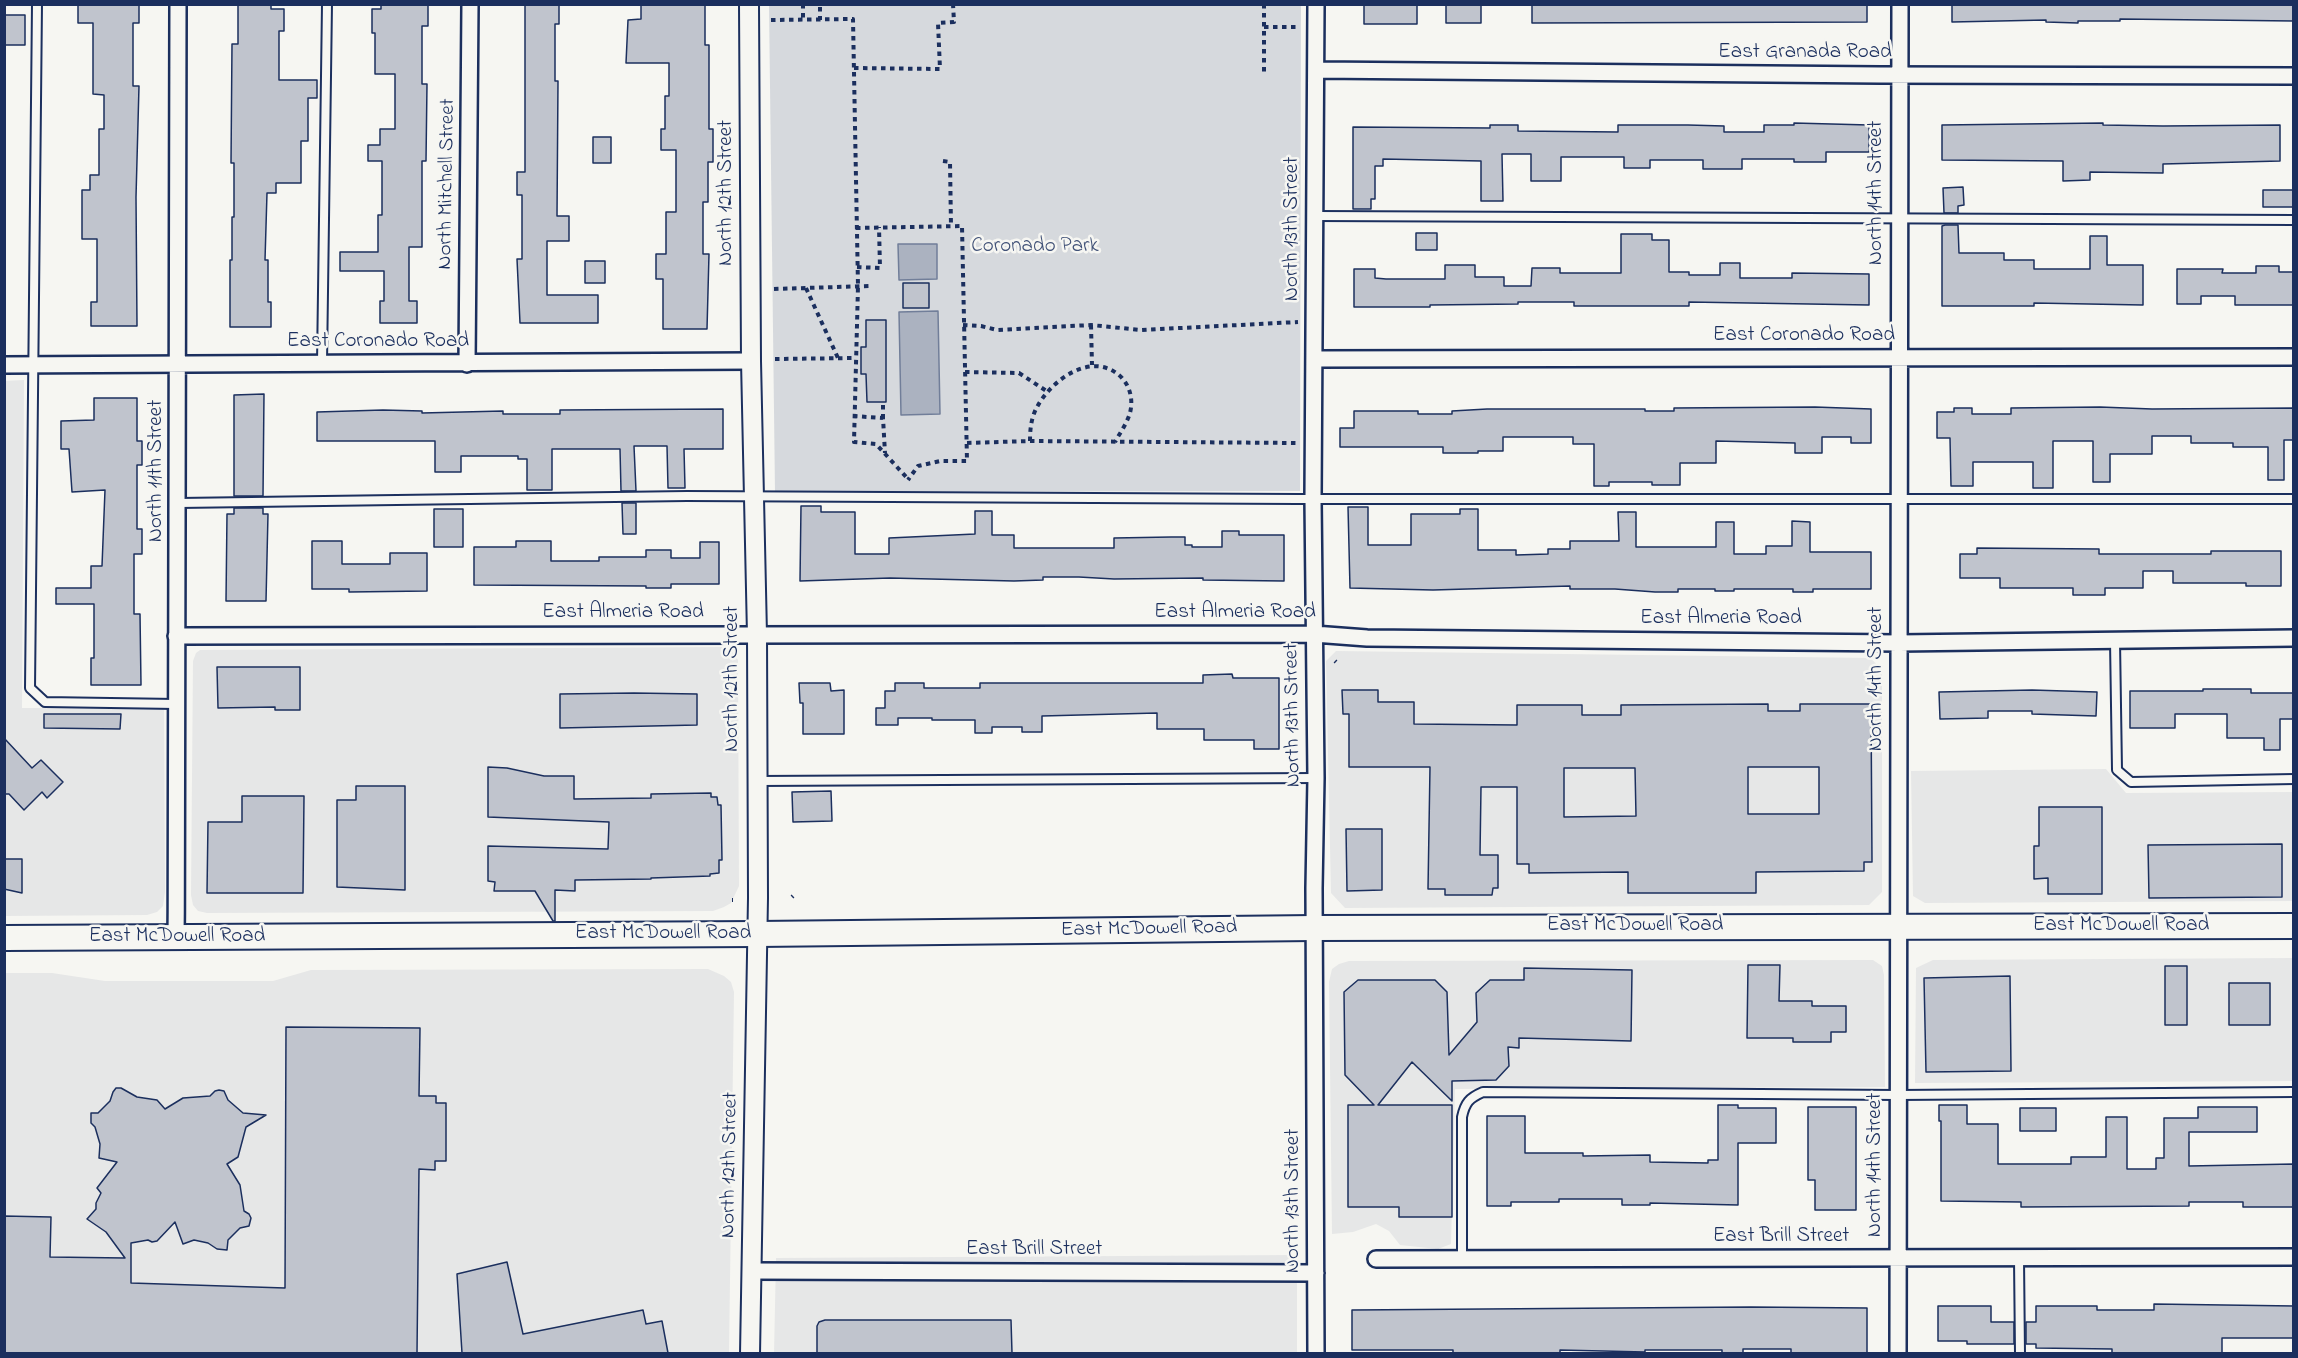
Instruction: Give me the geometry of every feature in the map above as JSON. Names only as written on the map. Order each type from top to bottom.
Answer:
[{"type":"main road","name":"East McDowell Road","points":[[4,938],[1314,928],[2294,926]]},
{"type":"street","name":"North 11th Street","points":[[176,938],[179,503],[178,4]]},
{"type":"street","name":"North Mitchell Street","points":[[467,364],[471,4]]},
{"type":"street","name":"North 12th Street","points":[[750,4],[751,361],[757,634],[758,934],[750,1353]]},
{"type":"street","name":"North 13th Street","points":[[1316,4],[1313,499],[1316,778],[1314,928],[1316,1353]]},
{"type":"street","name":"North 14th Street","points":[[1898,1353],[1900,4]]},
{"type":"street","name":"East Granada Road","points":[[1316,70],[2294,76]]},
{"type":"street","name":"East Coronado Road","points":[[1314,359],[2294,357]]},
{"type":"street","name":"East Coronado Road","points":[[4,365],[751,361]]},
{"type":"street","name":"East Almeria Road","points":[[177,636],[1314,634],[1367,638],[1899,643],[2294,638]]},
{"type":"street","name":"East Brill Street","points":[[1376,1259],[2294,1257]]},
{"type":"street","name":"East Brill Street","points":[[752,1271],[1316,1273]]},
{"type":"lane","points":[[37,4],[30,688],[45,702],[176,704]]},
{"type":"lane","points":[[322,363],[327,4]]},
{"type":"lane","points":[[1315,216],[2294,220]]},
{"type":"lane","points":[[179,503],[687,496],[753,498],[2294,499]]},
{"type":"lane","points":[[2115,641],[2117,770],[2132,782],[2294,780]]},
{"type":"lane","points":[[757,781],[1316,778]]},
{"type":"lane","points":[[1462,1259],[1462,1117],[1465,1105],[1471,1097],[1483,1092],[1898,1095],[2294,1092]]},
{"type":"lane","points":[[2019,1259],[2020,1353]]},
{"type":"path","points":[[803,4],[804,20]]},
{"type":"path","points":[[854,68],[940,69],[938,23],[954,22],[953,4]]},
{"type":"path","points":[[1264,4],[1264,74]]},
{"type":"path","points":[[820,7],[820,20]]},
{"type":"path","points":[[771,20],[853,19],[858,286],[854,442],[876,444],[908,479],[909,487]]},
{"type":"path","points":[[1264,27],[1299,27]]},
{"type":"path","points":[[943,161],[950,162],[951,226]]},
{"type":"path","points":[[856,228],[962,226],[967,461],[940,461],[918,466],[908,479]]},
{"type":"path","points":[[857,267],[880,268],[879,227]]},
{"type":"path","points":[[774,289],[869,286]]},
{"type":"path","points":[[806,288],[838,358]]},
{"type":"path","points":[[963,325],[997,330],[1091,326],[1141,330],[1298,322]]},
{"type":"path","points":[[1091,326],[1092,365]]},
{"type":"path","points":[[775,360],[855,358]]},
{"type":"path","points":[[1030,441],[1033,417],[1048,392],[1063,379],[1092,365],[1108,368],[1121,377],[1129,388],[1130,411],[1115,442]]},
{"type":"path","points":[[965,372],[1013,373],[1027,376],[1048,392]]},
{"type":"path","points":[[883,405],[885,453]]},
{"type":"path","points":[[853,416],[883,417]]},
{"type":"path","points":[[967,443],[1030,441],[1298,443]]},
{"type":"shaded area","points":[[898,244],[937,244],[937,279],[899,280]]},
{"type":"shaded area","points":[[938,311],[940,414],[901,415],[899,312]]},
{"type":"shaded area","points":[[24,380],[22,708],[164,708],[165,892],[163,906],[157,912],[147,915],[5,916],[4,381]]},
{"type":"shaded area","points":[[722,647],[733,652],[738,660],[739,886],[731,903],[724,907],[713,911],[207,913],[198,911],[193,905],[191,895],[193,661],[200,650]]},
{"type":"shaded area","points":[[1336,651],[1870,658],[1882,669],[1882,892],[1869,905],[1345,908],[1331,893],[1326,661]]},
{"type":"shaded area","points":[[2106,769],[2126,793],[2293,792],[2293,901],[1925,903],[1913,896],[1911,771]]},
{"type":"shaded area","points":[[2293,958],[2293,1081],[1915,1083],[1916,968],[1933,960]]},
{"type":"shaded area","points":[[1873,960],[1882,966],[1884,975],[1885,1087],[1455,1089],[1451,1244],[1438,1249],[1400,1245],[1389,1231],[1376,1224],[1353,1232],[1332,1234],[1329,982],[1332,969],[1339,964],[1349,961]]},
{"type":"shaded area","points":[[708,969],[731,982],[734,992],[729,1353],[5,1354],[5,973],[52,973],[105,981],[273,981],[311,970]]},
{"type":"shaded area","points":[[1297,1255],[1297,1353],[774,1354],[776,1258]]},
{"type":"green space","name":"Coronado Park","points":[[769,5],[1301,5],[1300,491],[775,492]]},
{"type":"building","points":[[78,4],[139,4],[139,23],[133,23],[133,86],[139,86],[136,197],[137,326],[91,326],[91,302],[97,302],[97,239],[82,239],[82,190],[90,190],[90,175],[99,175],[99,129],[104,129],[104,95],[93,94],[93,23],[78,23]]},
{"type":"building","points":[[238,4],[271,4],[271,9],[284,9],[284,31],[279,31],[279,80],[317,80],[317,98],[308,98],[308,141],[301,141],[301,183],[276,183],[276,193],[267,193],[265,260],[268,260],[268,302],[271,302],[271,327],[230,327],[230,260],[232,260],[232,217],[234,217],[234,163],[231,163],[232,44],[238,44]]},
{"type":"building","points":[[381,4],[428,4],[428,26],[422,26],[422,84],[427,84],[426,161],[422,161],[422,247],[409,247],[409,301],[417,301],[417,323],[380,323],[380,301],[384,301],[384,271],[340,271],[340,252],[378,252],[378,215],[382,215],[382,161],[368,161],[368,145],[380,145],[380,129],[395,129],[395,74],[375,74],[375,33],[372,33],[372,9],[381,9]]},
{"type":"building","points":[[525,4],[559,4],[559,24],[555,24],[555,81],[558,81],[557,216],[569,216],[569,241],[547,241],[547,295],[598,295],[598,323],[520,323],[517,259],[522,259],[522,195],[517,195],[517,172],[525,172]]},
{"type":"building","points":[[641,4],[705,4],[705,45],[709,45],[709,129],[713,129],[713,162],[708,162],[708,202],[703,202],[703,254],[709,254],[707,329],[663,329],[663,279],[656,279],[656,254],[666,254],[666,212],[676,212],[676,150],[661,150],[661,129],[665,129],[665,96],[669,96],[669,63],[626,63],[628,20],[641,19]]},
{"type":"building","points":[[1364,4],[1417,4],[1417,24],[1364,24]]},
{"type":"building","points":[[1446,4],[1481,4],[1481,23],[1446,23]]},
{"type":"building","points":[[1532,4],[1867,4],[1867,22],[1532,23]]},
{"type":"building","points":[[1952,4],[2294,4],[2294,21],[2120,19],[2120,21],[2078,21],[2078,23],[2046,22],[2046,20],[1952,22]]},
{"type":"building","points":[[4,15],[25,15],[25,45],[4,45]]},
{"type":"building","points":[[1794,123],[1869,125],[1869,152],[1826,152],[1826,162],[1794,162],[1794,159],[1742,159],[1742,169],[1703,169],[1703,160],[1650,160],[1650,168],[1624,168],[1624,157],[1561,157],[1561,181],[1531,181],[1531,154],[1502,154],[1503,201],[1481,201],[1481,161],[1383,159],[1383,166],[1375,166],[1375,199],[1371,199],[1371,209],[1353,209],[1353,127],[1490,128],[1490,125],[1518,125],[1518,131],[1618,132],[1618,125],[1688,125],[1724,126],[1724,132],[1764,132],[1764,125],[1794,125]]},
{"type":"building","points":[[2103,123],[2103,125],[2163,126],[2280,125],[2280,161],[2163,164],[2163,173],[2090,172],[2090,180],[2063,181],[2063,161],[1942,160],[1942,125]]},
{"type":"building","points":[[593,137],[611,137],[611,163],[593,163]]},
{"type":"building","points":[[1963,187],[1964,205],[1958,206],[1958,213],[1944,213],[1943,188]]},
{"type":"building","points":[[2263,190],[2294,190],[2294,207],[2263,207]]},
{"type":"building","points":[[1958,225],[1959,253],[2004,253],[2004,260],[2034,260],[2034,269],[2090,269],[2090,236],[2107,236],[2107,265],[2143,265],[2143,305],[2034,303],[2034,306],[1942,306],[1942,226]]},
{"type":"building","points":[[1416,233],[1437,233],[1437,250],[1416,250]]},
{"type":"building","points":[[1621,234],[1652,234],[1652,240],[1669,240],[1669,272],[1689,272],[1689,275],[1720,275],[1720,263],[1740,263],[1740,278],[1792,278],[1792,273],[1869,274],[1869,305],[1689,302],[1689,306],[1574,306],[1574,302],[1518,302],[1518,304],[1430,305],[1430,307],[1354,307],[1354,269],[1375,269],[1375,278],[1445,279],[1445,265],[1475,265],[1475,277],[1504,277],[1504,286],[1531,286],[1532,268],[1560,268],[1560,273],[1621,273]]},
{"type":"building","points":[[585,261],[605,261],[605,283],[585,283]]},
{"type":"building","points":[[2256,266],[2279,266],[2279,272],[2294,272],[2294,305],[2235,305],[2235,296],[2201,296],[2201,304],[2177,304],[2177,269],[2223,269],[2222,273],[2256,273]]},
{"type":"building","points":[[903,283],[929,283],[929,308],[903,308]]},
{"type":"building","points":[[866,320],[886,320],[886,402],[867,402],[866,374],[861,374],[861,347],[866,347]]},
{"type":"building","points":[[264,394],[263,496],[234,496],[234,395]]},
{"type":"building","points":[[94,398],[137,398],[137,441],[142,441],[142,465],[137,465],[137,529],[142,529],[142,554],[134,554],[134,614],[140,614],[141,685],[91,685],[91,658],[94,658],[94,604],[56,604],[56,588],[91,588],[91,566],[102,566],[105,490],[72,492],[69,449],[61,449],[61,421],[94,420]]},
{"type":"building","points":[[1674,408],[1871,409],[1871,443],[1851,443],[1851,437],[1822,437],[1822,453],[1795,453],[1795,443],[1716,441],[1716,463],[1680,463],[1680,485],[1652,485],[1652,482],[1609,482],[1609,486],[1594,486],[1594,444],[1573,444],[1573,437],[1503,437],[1503,451],[1478,451],[1478,453],[1443,453],[1443,447],[1340,447],[1340,428],[1354,428],[1354,411],[1418,411],[1418,414],[1452,414],[1452,411],[1487,409],[1674,411]]},
{"type":"building","points":[[1954,408],[1972,408],[1972,414],[2011,414],[2011,408],[2294,408],[2294,440],[2284,440],[2284,480],[2268,480],[2268,447],[2233,447],[2233,443],[2191,443],[2191,436],[2152,436],[2152,454],[2110,454],[2110,482],[2093,482],[2093,441],[2053,441],[2053,488],[2033,488],[2033,462],[1973,462],[1973,486],[1951,486],[1950,438],[1937,438],[1937,412],[1954,412]]},
{"type":"building","points":[[723,409],[723,449],[684,449],[685,488],[668,488],[667,446],[634,446],[636,491],[621,491],[620,449],[552,449],[552,490],[527,490],[527,459],[518,459],[518,456],[461,456],[461,472],[435,472],[435,441],[317,441],[317,412],[383,410],[422,411],[422,413],[503,411],[503,414],[560,414],[560,410]]},
{"type":"building","points":[[622,503],[636,503],[636,534],[623,534]]},
{"type":"building","points":[[801,506],[821,506],[821,512],[855,512],[855,554],[889,554],[889,538],[975,534],[975,511],[992,511],[992,535],[1014,535],[1014,548],[1114,548],[1114,538],[1171,537],[1185,537],[1185,545],[1192,545],[1192,547],[1222,547],[1222,531],[1239,531],[1239,535],[1284,535],[1284,581],[1043,577],[1043,580],[1014,581],[890,578],[800,581]]},
{"type":"building","points":[[1348,507],[1368,507],[1368,545],[1411,545],[1411,514],[1460,514],[1460,509],[1478,509],[1478,550],[1516,550],[1516,555],[1548,554],[1548,549],[1570,549],[1570,541],[1619,541],[1618,512],[1636,512],[1636,547],[1716,547],[1716,522],[1734,522],[1734,554],[1766,554],[1766,546],[1792,546],[1792,521],[1810,522],[1810,552],[1871,552],[1871,589],[1813,589],[1813,592],[1793,592],[1793,589],[1715,591],[1715,589],[1678,589],[1678,592],[1655,592],[1570,589],[1570,586],[1433,590],[1350,588]]},
{"type":"building","points":[[234,508],[263,508],[263,514],[268,514],[266,601],[226,601],[227,514],[234,514]]},
{"type":"building","points":[[434,509],[463,509],[463,547],[434,547]]},
{"type":"building","points":[[312,541],[342,541],[342,564],[390,564],[390,553],[427,553],[427,591],[349,592],[349,589],[312,589]]},
{"type":"building","points":[[516,541],[551,541],[551,561],[599,561],[599,557],[646,557],[646,550],[671,550],[671,558],[700,558],[700,542],[719,542],[719,584],[671,584],[671,588],[474,585],[474,547],[516,547]]},
{"type":"building","points":[[1977,548],[2099,549],[2099,554],[2211,554],[2211,551],[2281,551],[2281,586],[2246,586],[2246,583],[2173,583],[2173,571],[2143,571],[2143,588],[2105,588],[2105,595],[2073,595],[2073,588],[2000,588],[2000,578],[1960,578],[1960,554],[1977,554]]},
{"type":"building","points":[[217,667],[300,667],[300,710],[275,710],[275,707],[218,708]]},
{"type":"building","points":[[1232,674],[1233,678],[1279,678],[1279,749],[1254,749],[1254,740],[1204,740],[1204,729],[1157,729],[1157,713],[1042,716],[1042,732],[1022,732],[1022,727],[992,727],[992,733],[975,733],[975,720],[932,720],[932,718],[898,718],[898,725],[876,725],[876,708],[885,708],[885,691],[895,691],[895,683],[924,683],[924,688],[980,688],[980,683],[1203,683],[1203,675]]},
{"type":"building","points":[[799,683],[830,683],[831,691],[844,690],[844,734],[803,734],[803,703],[800,703]]},
{"type":"building","points":[[2203,689],[2251,689],[2251,693],[2294,693],[2294,719],[2280,719],[2280,750],[2264,750],[2264,738],[2227,738],[2227,714],[2175,714],[2175,728],[2130,728],[2130,691],[2203,691]]},
{"type":"building","points":[[1342,690],[1378,690],[1378,702],[1414,702],[1414,724],[1517,725],[1517,705],[1582,705],[1582,715],[1621,715],[1621,705],[1768,704],[1768,711],[1800,711],[1800,704],[1871,704],[1872,862],[1864,862],[1864,871],[1756,872],[1756,893],[1628,893],[1628,872],[1529,873],[1529,864],[1517,864],[1517,787],[1481,787],[1480,855],[1498,855],[1498,888],[1493,888],[1492,895],[1445,895],[1445,889],[1428,889],[1430,767],[1349,767],[1349,714],[1343,714]],"holes":[[[1748,767],[1819,767],[1819,814],[1748,814]],[[1564,768],[1635,768],[1636,816],[1564,817]]]},
{"type":"building","points":[[2032,690],[2097,692],[2096,716],[2032,714],[2032,711],[1988,711],[1988,718],[1940,719],[1939,692]]},
{"type":"building","points":[[560,694],[697,694],[697,725],[560,728]]},
{"type":"building","points":[[44,714],[121,714],[120,729],[44,728]]},
{"type":"building","points":[[4,738],[32,768],[41,760],[63,782],[47,798],[42,792],[24,810],[9,794],[4,794]]},
{"type":"building","points":[[488,767],[507,768],[544,776],[574,776],[574,799],[651,798],[651,794],[711,793],[711,797],[717,797],[718,805],[721,805],[722,860],[719,860],[719,873],[710,874],[710,876],[651,879],[575,880],[575,891],[555,890],[555,921],[553,921],[535,891],[494,891],[495,882],[488,881],[488,846],[608,849],[609,822],[488,817]]},
{"type":"building","points":[[356,786],[405,786],[405,890],[337,887],[337,800],[356,800]]},
{"type":"building","points":[[831,791],[832,821],[793,822],[792,792]]},
{"type":"building","points":[[242,796],[304,796],[303,893],[207,893],[208,822],[242,822]]},
{"type":"building","points":[[2039,807],[2102,807],[2102,894],[2048,894],[2048,878],[2034,879],[2034,846],[2039,846]]},
{"type":"building","points":[[1346,829],[1382,829],[1382,890],[1347,891]]},
{"type":"building","points":[[2282,844],[2282,897],[2149,898],[2148,845]]},
{"type":"building","points":[[4,859],[22,859],[22,893],[4,889]]},
{"type":"building","points":[[1748,965],[1780,965],[1779,1001],[1812,1001],[1812,1006],[1846,1006],[1846,1032],[1831,1032],[1831,1042],[1793,1042],[1793,1038],[1747,1038]]},
{"type":"building","points":[[2165,966],[2187,966],[2187,1025],[2165,1025]]},
{"type":"building","points":[[1524,968],[1632,970],[1631,1041],[1519,1038],[1519,1048],[1508,1047],[1509,1066],[1496,1080],[1452,1081],[1452,1101],[1412,1062],[1378,1105],[1452,1105],[1452,1217],[1399,1217],[1399,1207],[1348,1207],[1348,1105],[1374,1105],[1345,1075],[1344,992],[1358,980],[1435,980],[1447,992],[1449,1055],[1477,1022],[1476,993],[1490,980],[1524,980]]},
{"type":"building","points":[[2010,976],[2011,1071],[1926,1072],[1924,978]]},
{"type":"building","points":[[2229,983],[2270,983],[2270,1025],[2229,1025]]},
{"type":"building","points":[[286,1027],[420,1028],[419,1096],[436,1096],[436,1103],[446,1103],[446,1161],[435,1161],[435,1170],[419,1169],[417,1353],[4,1353],[4,1216],[51,1217],[50,1257],[125,1258],[106,1232],[87,1219],[96,1209],[101,1193],[97,1188],[117,1162],[99,1158],[100,1144],[95,1127],[91,1123],[91,1113],[98,1113],[110,1101],[116,1088],[121,1088],[137,1097],[157,1100],[165,1109],[183,1098],[210,1096],[219,1090],[224,1091],[228,1100],[243,1113],[266,1115],[246,1127],[238,1157],[227,1164],[240,1185],[244,1211],[251,1218],[249,1226],[240,1228],[228,1240],[227,1250],[217,1249],[208,1243],[194,1240],[183,1244],[175,1222],[157,1241],[131,1243],[131,1283],[285,1288]]},
{"type":"building","points":[[1718,1105],[1738,1105],[1738,1108],[1776,1108],[1776,1143],[1738,1143],[1738,1205],[1650,1203],[1650,1205],[1622,1205],[1622,1199],[1559,1199],[1559,1202],[1511,1202],[1511,1206],[1487,1206],[1487,1116],[1525,1116],[1525,1153],[1583,1153],[1583,1156],[1650,1155],[1650,1162],[1708,1163],[1708,1160],[1718,1160]]},
{"type":"building","points":[[1939,1105],[1967,1105],[1967,1124],[1998,1124],[1998,1164],[2071,1164],[2071,1157],[2106,1157],[2106,1117],[2127,1117],[2127,1169],[2156,1169],[2156,1158],[2164,1158],[2164,1118],[2198,1118],[2198,1107],[2257,1107],[2257,1132],[2189,1132],[2189,1166],[2294,1164],[2294,1207],[2243,1207],[2243,1202],[2189,1202],[2189,1206],[2021,1207],[2021,1202],[1941,1201]]},
{"type":"building","points":[[1808,1107],[1856,1107],[1856,1210],[1815,1210],[1815,1180],[1808,1180]]},
{"type":"building","points":[[2020,1108],[2056,1108],[2056,1131],[2020,1131]]},
{"type":"building","points":[[507,1262],[523,1334],[643,1310],[646,1324],[662,1321],[668,1353],[462,1353],[457,1274]]},
{"type":"building","points":[[2154,1304],[2294,1306],[2294,1338],[2222,1338],[2222,1353],[2112,1353],[2112,1349],[2036,1348],[2036,1344],[2026,1344],[2026,1322],[2036,1322],[2036,1306],[2097,1306],[2097,1310],[2154,1310]]},
{"type":"building","points":[[1938,1306],[1991,1306],[1991,1322],[2014,1322],[2014,1344],[1967,1344],[1967,1341],[1938,1341]]},
{"type":"building","points":[[1867,1308],[1867,1353],[1791,1353],[1791,1349],[1743,1349],[1743,1353],[1722,1353],[1722,1350],[1645,1350],[1645,1352],[1560,1350],[1560,1353],[1453,1353],[1453,1350],[1352,1350],[1352,1310]]},
{"type":"building","points":[[825,1320],[1011,1320],[1012,1353],[817,1353],[817,1326],[819,1322]]}]
